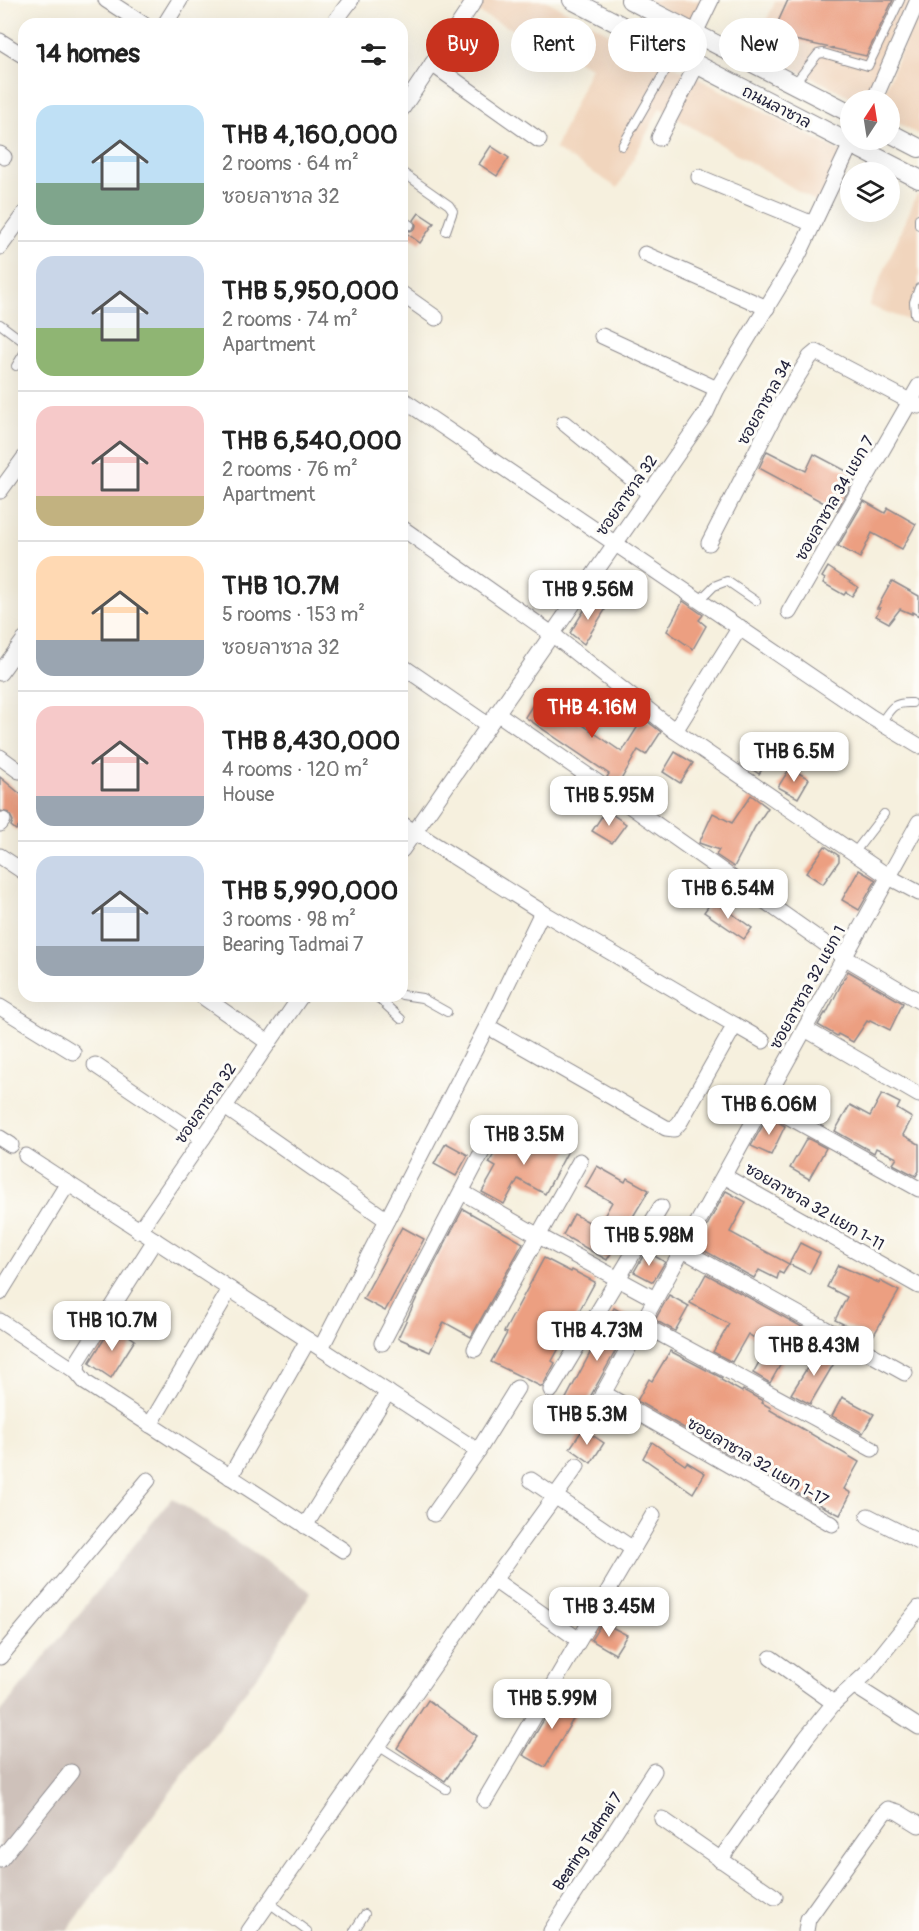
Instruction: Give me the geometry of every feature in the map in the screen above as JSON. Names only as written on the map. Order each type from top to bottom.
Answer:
[{"type":"street","points":[[106,0],[134,18]]},
{"type":"street","points":[[169,18],[180,0]]},
{"type":"street","points":[[338,18],[351,0]]},
{"type":"street","points":[[463,18],[475,0]]},
{"type":"street","name":"ถนนลาซาล","points":[[572,0],[608,19]]},
{"type":"street","name":"ถนนลาซาล","points":[[630,0],[665,18]]},
{"type":"street","points":[[702,18],[711,0]]},
{"type":"street","points":[[878,90],[918,0]]},
{"type":"street","name":"ถนนลาซาล","points":[[707,39],[840,108]]},
{"type":"street","points":[[0,40],[18,52]]},
{"type":"street","name":"ถนนลาซาล","points":[[707,69],[840,136]]},
{"type":"street","points":[[408,100],[427,72]]},
{"type":"street","points":[[443,72],[539,140]]},
{"type":"street","points":[[659,138],[693,72]]},
{"type":"street","points":[[900,138],[919,148]]},
{"type":"street","name":"ซอยลาซาล 32","points":[[408,829],[492,719],[706,413],[717,390],[799,254],[849,150]]},
{"type":"street","name":"ถนนลาซาล","points":[[868,150],[919,178]]},
{"type":"street","points":[[699,177],[813,224]]},
{"type":"street","points":[[0,247],[18,222]]},
{"type":"street","points":[[645,254],[767,308]]},
{"type":"street","points":[[408,298],[436,318]]},
{"type":"street","points":[[602,336],[717,390]]},
{"type":"street","name":"ซอยลาซาล 34","points":[[710,543],[781,403],[814,354],[819,353],[914,404]]},
{"type":"street","name":"ซอยลาซาล 34 แยก 7","points":[[789,612],[914,404],[919,386]]},
{"type":"street","points":[[408,403],[881,723],[919,746]]},
{"type":"street","points":[[564,423],[649,493]]},
{"type":"street","points":[[0,491],[18,466]]},
{"type":"street","points":[[408,532],[552,634],[675,732],[888,877],[919,893]]},
{"type":"street","points":[[675,732],[740,627]]},
{"type":"street","points":[[0,672],[18,651]]},
{"type":"street","points":[[408,670],[610,791]]},
{"type":"street","points":[[0,757],[18,770]]},
{"type":"street","points":[[626,803],[844,957],[919,1001]]},
{"type":"street","name":"ซอยลาซาล 32 แยก 1","points":[[588,1421],[919,822]]},
{"type":"street","points":[[408,829],[542,912],[762,1041]]},
{"type":"street","points":[[0,856],[18,868]]},
{"type":"street","points":[[230,1477],[314,1344],[387,1220],[487,1026],[542,912]]},
{"type":"street","points":[[210,1002],[268,1043]]},
{"type":"street","name":"ซอยลาซาล 32","points":[[139,1231],[297,1002]]},
{"type":"street","points":[[0,1007],[73,1052]]},
{"type":"street","points":[[487,1026],[666,1128],[674,1129],[735,1026]]},
{"type":"street","points":[[805,1029],[919,1095]]},
{"type":"street","points":[[95,1065],[203,1138]]},
{"type":"street","points":[[764,1103],[919,1189]]},
{"type":"street","points":[[225,1107],[387,1220]]},
{"type":"street","points":[[382,1343],[495,1127]]},
{"type":"street","points":[[26,1156],[478,1451]]},
{"type":"street","points":[[476,1349],[537,1235],[580,1161]]},
{"type":"street","name":"ซอยลาซาล 32 แยก 1-11","points":[[724,1176],[919,1286]]},
{"type":"street","points":[[0,1293],[68,1183]]},
{"type":"street","points":[[462,1192],[656,1299]]},
{"type":"street","points":[[550,1390],[619,1280],[661,1207]]},
{"type":"street","points":[[76,1372],[78,1360],[155,1240]]},
{"type":"street","points":[[683,1250],[905,1373]]},
{"type":"street","points":[[150,1425],[230,1289]]},
{"type":"street","points":[[0,1321],[76,1372],[86,1383],[344,1550]]},
{"type":"street","points":[[642,1324],[872,1449]]},
{"type":"street","points":[[434,1514],[478,1451],[517,1388]]},
{"type":"street","points":[[305,1526],[387,1392]]},
{"type":"street","name":"ซอยลาซาล 32 แยก 1-17","points":[[603,1393],[832,1524]]},
{"type":"street","points":[[249,1931],[494,1580],[577,1466]]},
{"type":"street","points":[[0,1657],[147,1480]]},
{"type":"street","points":[[531,1480],[633,1549]]},
{"type":"street","points":[[485,1800],[653,1515]]},
{"type":"street","points":[[868,1516],[919,1542]]},
{"type":"street","points":[[494,1580],[579,1640]]},
{"type":"street","points":[[720,1860],[834,1703],[867,1673],[919,1608]]},
{"type":"street","points":[[771,1658],[834,1703]]},
{"type":"street","points":[[854,1685],[919,1727]]},
{"type":"street","name":"Bearing Tadmai 7","points":[[551,1931],[654,1771]]},
{"type":"street","points":[[0,1860],[71,1772]]},
{"type":"street","points":[[806,1931],[808,1919],[888,1809],[898,1812],[919,1825]]},
{"type":"street","points":[[662,1819],[775,1897]]},
{"type":"lane","points":[[795,83],[818,54],[823,53],[868,66],[900,0]]},
{"type":"lane","points":[[622,146],[664,72]]},
{"type":"lane","points":[[408,176],[449,205],[453,211],[446,231]]},
{"type":"lane","points":[[919,218],[919,225]]},
{"type":"lane","points":[[919,288],[914,302],[915,314],[919,315]]},
{"type":"lane","points":[[0,324],[18,338]]},
{"type":"lane","points":[[16,366],[18,362]]},
{"type":"lane","points":[[700,600],[714,586],[727,581],[756,601]]},
{"type":"lane","points":[[881,723],[893,706],[899,702],[912,703]]},
{"type":"lane","points":[[854,853],[884,814]]},
{"type":"lane","points":[[408,996],[422,998],[447,1012]]},
{"type":"lane","points":[[383,1002],[401,1019]]},
{"type":"lane","points":[[378,1746],[446,1790]]},
{"type":"lane","points":[[268,1902],[307,1931]]},
{"type":"lane","points":[[354,1931],[365,1914]]},
{"type":"shaded area","points":[[452,0],[545,0],[580,18],[511,18],[511,28],[499,23],[499,18],[489,18]]},
{"type":"shaded area","points":[[647,0],[718,0],[707,24],[707,18],[681,18]]},
{"type":"shaded area","points":[[776,0],[913,0],[872,90],[840,92],[799,71],[799,18],[767,18]]},
{"type":"shaded area","points":[[919,6],[919,135],[900,125],[900,90],[885,90]]},
{"type":"shaded area","points":[[596,26],[608,32],[608,72],[685,72],[853,158],[851,162],[840,162],[840,185],[828,209],[660,108],[618,188],[555,149],[589,72],[596,72]]},
{"type":"shaded area","points":[[917,194],[919,195],[919,324],[869,306]]},
{"type":"shaded area","points":[[172,1498],[311,1592],[271,1657],[67,1931],[0,1931],[0,1713]]},
{"type":"building","points":[[788,0],[893,0],[866,56],[799,41],[799,18],[780,18]]},
{"type":"building","points":[[491,146],[509,158],[497,176],[479,164]]},
{"type":"building","points":[[419,213],[434,223],[420,243],[408,234],[408,230],[415,229],[414,220]]},
{"type":"building","points":[[767,451],[806,471],[814,454],[856,476],[837,510],[759,468]]},
{"type":"building","points":[[864,501],[885,513],[888,508],[916,524],[902,549],[872,533],[860,558],[838,546]]},
{"type":"building","points":[[828,567],[858,587],[852,596],[846,592],[844,595],[823,583],[825,579],[822,577]]},
{"type":"building","points":[[892,581],[919,596],[919,616],[900,609],[889,623],[876,616],[880,608],[877,608]]},
{"type":"building","points":[[591,599],[605,610],[584,644],[570,633]]},
{"type":"building","points":[[683,601],[703,615],[699,620],[706,626],[693,649],[667,631]]},
{"type":"building","points":[[539,695],[622,752],[643,718],[661,732],[646,755],[638,750],[618,785],[607,777],[609,774],[525,717]]},
{"type":"building","points":[[753,744],[771,756],[759,774],[743,763]]},
{"type":"building","points":[[675,752],[693,763],[680,783],[663,772]]},
{"type":"building","points":[[790,768],[809,779],[798,798],[778,787]]},
{"type":"building","points":[[0,777],[18,792],[18,828],[16,830],[11,826],[13,821],[9,813],[0,811]]},
{"type":"building","points":[[751,795],[768,808],[734,867],[716,855],[719,850],[699,843],[713,813],[732,823]]},
{"type":"building","points":[[606,810],[626,824],[612,843],[592,831]]},
{"type":"building","points":[[825,846],[839,856],[839,861],[823,884],[806,873]]},
{"type":"building","points":[[859,870],[876,880],[859,910],[842,900]]},
{"type":"building","points":[[713,900],[752,928],[744,939],[704,912]]},
{"type":"building","points":[[848,971],[903,1003],[890,1030],[870,1020],[853,1042],[818,1025]]},
{"type":"building","points":[[808,1091],[827,1102],[816,1121],[798,1110]]},
{"type":"building","points":[[882,1094],[900,1103],[897,1109],[912,1118],[903,1135],[919,1144],[919,1171],[916,1176],[893,1164],[897,1158],[876,1148],[874,1153],[835,1131],[850,1105],[870,1116]]},
{"type":"building","points":[[768,1116],[785,1126],[771,1155],[751,1146]]},
{"type":"building","points":[[505,1134],[539,1152],[548,1135],[570,1147],[545,1194],[518,1179],[504,1204],[482,1192],[496,1167],[489,1163]]},
{"type":"building","points":[[807,1138],[826,1148],[809,1179],[790,1168]]},
{"type":"building","points":[[446,1143],[468,1155],[456,1176],[434,1164]]},
{"type":"building","points":[[597,1166],[625,1182],[627,1178],[649,1190],[607,1260],[563,1235],[574,1214],[598,1227],[612,1202],[585,1187]]},
{"type":"building","points":[[726,1191],[746,1202],[730,1232],[789,1264],[783,1274],[779,1272],[777,1279],[759,1270],[754,1278],[696,1246]]},
{"type":"building","points":[[463,1209],[523,1243],[471,1337],[444,1322],[430,1352],[398,1338]]},
{"type":"building","points":[[402,1227],[424,1239],[385,1311],[363,1299]]},
{"type":"building","points":[[800,1243],[820,1253],[809,1274],[789,1264]]},
{"type":"building","points":[[646,1251],[665,1262],[653,1282],[634,1272]]},
{"type":"building","points":[[544,1258],[595,1282],[552,1361],[555,1363],[542,1387],[491,1362],[507,1333],[504,1332]]},
{"type":"building","points":[[838,1265],[899,1291],[872,1338],[835,1320],[847,1297],[827,1287]]},
{"type":"building","points":[[706,1274],[802,1327],[770,1383],[753,1373],[768,1346],[748,1334],[732,1362],[713,1352],[729,1324],[690,1303]]},
{"type":"building","points":[[669,1295],[689,1306],[675,1331],[655,1320]]},
{"type":"building","points":[[614,1308],[633,1319],[579,1417],[561,1408]]},
{"type":"building","points":[[113,1325],[135,1340],[111,1378],[89,1363]]},
{"type":"building","points":[[818,1350],[836,1360],[810,1404],[791,1394]]},
{"type":"building","points":[[670,1351],[722,1378],[721,1380],[742,1392],[743,1390],[763,1401],[762,1403],[771,1408],[770,1410],[859,1462],[844,1489],[851,1493],[840,1515],[637,1401],[649,1379],[652,1381]]},
{"type":"building","points":[[842,1397],[874,1414],[863,1433],[832,1416]]},
{"type":"building","points":[[583,1429],[604,1443],[591,1463],[570,1448]]},
{"type":"building","points":[[652,1442],[685,1465],[687,1462],[705,1473],[693,1493],[643,1458]]},
{"type":"building","points":[[602,1622],[627,1635],[615,1654],[591,1640]]},
{"type":"building","points":[[559,1694],[581,1706],[545,1767],[523,1755]]},
{"type":"building","points":[[428,1700],[477,1736],[445,1781],[397,1748]]}]
